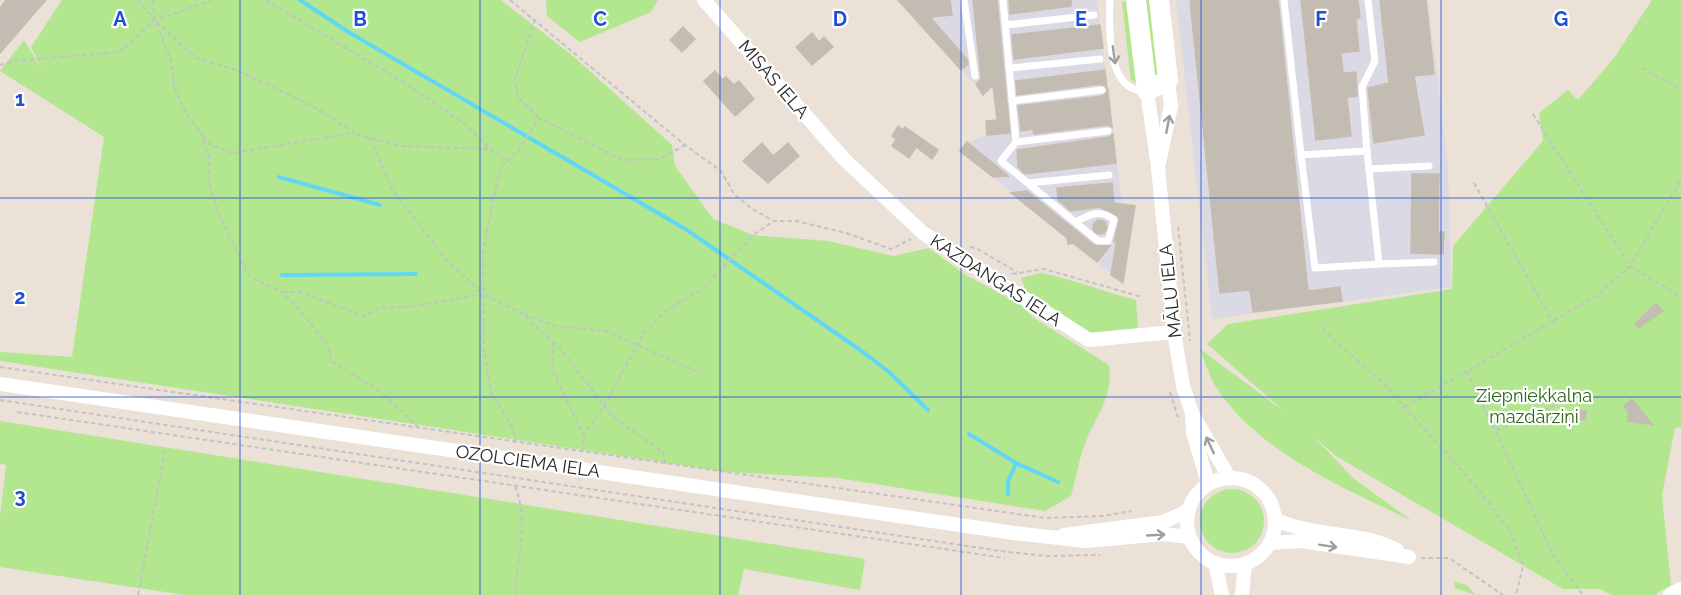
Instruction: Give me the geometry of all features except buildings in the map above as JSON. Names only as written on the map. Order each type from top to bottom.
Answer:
[{"type":"street","name":"MISAS IELA","points":[[704,0],[844,159]]},
{"type":"street","name":"MĀLU IELA","points":[[1137,0],[1158,168],[1174,332],[1183,386],[1192,413],[1229,477]]},
{"type":"street","name":"MĀLU IELA","points":[[1158,168],[1171,106],[1159,0]]},
{"type":"street","points":[[1147,91],[1168,80]]},
{"type":"street","name":"KAZDANGAS IELA","points":[[844,159],[923,233],[1089,340],[1174,332]]},
{"type":"street","name":"OZOLCIEMA IELA","points":[[0,384],[1056,538],[1086,541],[1164,534],[1190,537]]},
{"type":"street","name":"MĀLU IELA","points":[[1192,413],[1193,434],[1208,483]]},
{"type":"street","points":[[1229,477],[1243,478],[1256,484],[1270,500],[1276,520],[1270,543],[1255,559],[1245,564],[1230,566],[1215,563],[1204,557],[1190,537],[1188,511],[1196,495],[1208,483],[1229,477]]},
{"type":"street","name":"OZOLCIEMA IELA","points":[[1056,538],[1073,532],[1163,522],[1188,511]]},
{"type":"street","points":[[1276,520],[1303,529],[1378,543],[1394,548],[1410,557]]},
{"type":"street","points":[[1270,543],[1301,541],[1410,557]]},
{"type":"street","points":[[1215,563],[1222,595]]},
{"type":"street","points":[[1242,595],[1245,564]]},
{"type":"street","points":[[1670,595],[1681,589]]},
{"type":"lane","points":[[964,0],[975,76]]},
{"type":"lane","points":[[1004,0],[1016,142],[1001,161],[1098,241],[1108,241],[1114,220],[1107,214],[1098,212],[1075,222]]},
{"type":"lane","points":[[1110,0],[1117,74],[1126,85],[1147,91]]},
{"type":"lane","points":[[1284,0],[1315,268],[1434,262]]},
{"type":"lane","points":[[1368,0],[1375,61],[1362,87],[1366,151],[1379,264]]},
{"type":"lane","points":[[1006,25],[1094,15]]},
{"type":"lane","points":[[1010,68],[1100,59]]},
{"type":"lane","points":[[1012,101],[1102,90]]},
{"type":"lane","points":[[1016,142],[1108,131]]},
{"type":"lane","points":[[1301,154],[1366,151]]},
{"type":"lane","points":[[1369,169],[1429,166]]},
{"type":"lane","points":[[1028,183],[1109,175]]},
{"type":"path","points":[[138,0],[155,20],[196,58],[239,71],[314,107],[355,133],[402,146],[489,149]]},
{"type":"path","points":[[153,0],[155,20],[172,63],[174,85],[184,110],[212,146],[233,153],[355,133]]},
{"type":"path","points":[[0,65],[14,61],[118,52],[155,20],[212,0]]},
{"type":"path","points":[[266,0],[408,85],[462,122],[489,149],[507,160]]},
{"type":"path","points":[[510,0],[535,18],[685,145],[721,171],[734,194],[752,209],[774,221],[796,221],[846,232],[891,249],[923,233]]},
{"type":"path","points":[[535,18],[515,80],[518,97],[539,118],[622,160],[660,159],[685,145]]},
{"type":"path","points":[[1642,68],[1681,89]]},
{"type":"path","points":[[1533,114],[1630,266],[1681,297]]},
{"type":"path","points":[[516,442],[512,426],[491,392],[484,349],[483,251],[500,168],[518,151],[539,118]]},
{"type":"path","points":[[201,134],[209,158],[209,182],[218,212],[250,277],[283,292],[300,292],[363,316],[381,309],[416,306],[483,294]]},
{"type":"path","points":[[370,138],[393,191],[447,260],[483,294],[521,313],[555,326],[606,331],[701,373]]},
{"type":"path","points":[[1405,407],[1598,295],[1630,266],[1681,180]]},
{"type":"path","points":[[1474,183],[1553,322]]},
{"type":"path","points":[[1177,217],[1190,344]]},
{"type":"path","points":[[582,452],[584,435],[604,406],[643,334],[667,310],[703,289],[753,235],[774,221]]},
{"type":"path","points":[[992,277],[1044,269],[1142,297]]},
{"type":"path","points":[[283,292],[328,344],[331,361],[377,389],[420,428]]},
{"type":"path","points":[[521,313],[553,342],[612,416],[663,452],[666,464]]},
{"type":"path","points":[[1322,329],[1383,383],[1474,484],[1511,532],[1523,566],[1516,595]]},
{"type":"path","points":[[553,342],[553,372],[584,435]]},
{"type":"path","points":[[0,367],[1045,519],[1104,516],[1131,511]]},
{"type":"path","points":[[1467,371],[1554,556],[1583,595]]},
{"type":"path","points":[[0,400],[1007,552],[1047,556],[1100,555]]},
{"type":"path","points":[[1495,431],[1562,402]]},
{"type":"path","points":[[17,412],[1005,558]]},
{"type":"path","points":[[138,595],[165,450]]},
{"type":"path","points":[[515,485],[522,503],[522,532],[515,595]]},
{"type":"path","points":[[1410,557],[1449,558],[1503,595]]},
{"type":"path","points":[[1492,595],[1493,589]]},
{"type":"shaded area","points":[[899,0],[1097,0],[1122,203],[1135,206],[1123,283],[960,151],[967,142],[987,135],[986,121],[997,120],[993,85],[984,94]]},
{"type":"shaded area","points":[[1176,0],[1428,0],[1448,164],[1451,287],[1212,319]]},
{"type":"green space","points":[[62,0],[501,0],[573,56],[672,145],[675,166],[713,219],[753,235],[828,241],[893,256],[929,248],[964,274],[1021,305],[1034,318],[1109,365],[1109,387],[1079,461],[1071,496],[1045,511],[837,478],[727,472],[0,361],[0,352],[72,357],[104,137],[0,71],[24,40],[43,71],[31,47]]},
{"type":"green space","points":[[546,0],[658,0],[651,12],[580,42],[547,16]]},
{"type":"green space","points":[[1130,0],[1139,84],[1131,80],[1122,2]]},
{"type":"green space","points":[[1143,0],[1155,0],[1160,77],[1152,78]]},
{"type":"green space","name":"Ziepniekkalna mazdārziņi","points":[[1652,0],[1681,0],[1681,427],[1675,428],[1662,495],[1671,585],[1654,595],[1611,595],[1600,589],[1563,589],[1336,456],[1312,435],[1353,478],[1412,521],[1305,466],[1279,450],[1234,411],[1216,387],[1200,349],[1284,411],[1207,344],[1228,324],[1452,289],[1453,246],[1543,141],[1539,113],[1568,90],[1578,100],[1614,58]]},
{"type":"green space","points":[[1041,273],[1136,300],[1138,328],[1090,333],[1028,295],[1021,278]]},
{"type":"green space","points":[[0,421],[865,559],[860,590],[744,569],[738,595],[185,595],[0,567],[0,517],[6,465],[0,464]]},
{"type":"green space","points":[[1232,489],[1244,491],[1255,498],[1262,509],[1264,521],[1262,533],[1255,544],[1244,551],[1232,553],[1220,551],[1209,544],[1202,533],[1200,521],[1202,509],[1209,498],[1220,491]]},
{"type":"green space","points":[[1454,581],[1466,585],[1476,595],[1455,588]]},
{"type":"waterway","points":[[300,0],[350,33],[687,230],[863,352],[889,372],[928,410]]},
{"type":"waterway","points":[[279,177],[380,205]]},
{"type":"waterway","points":[[282,275],[416,274]]},
{"type":"waterway","points":[[969,434],[1016,463],[1008,482],[1008,494]]},
{"type":"waterway","points":[[1016,463],[1058,482]]}]
